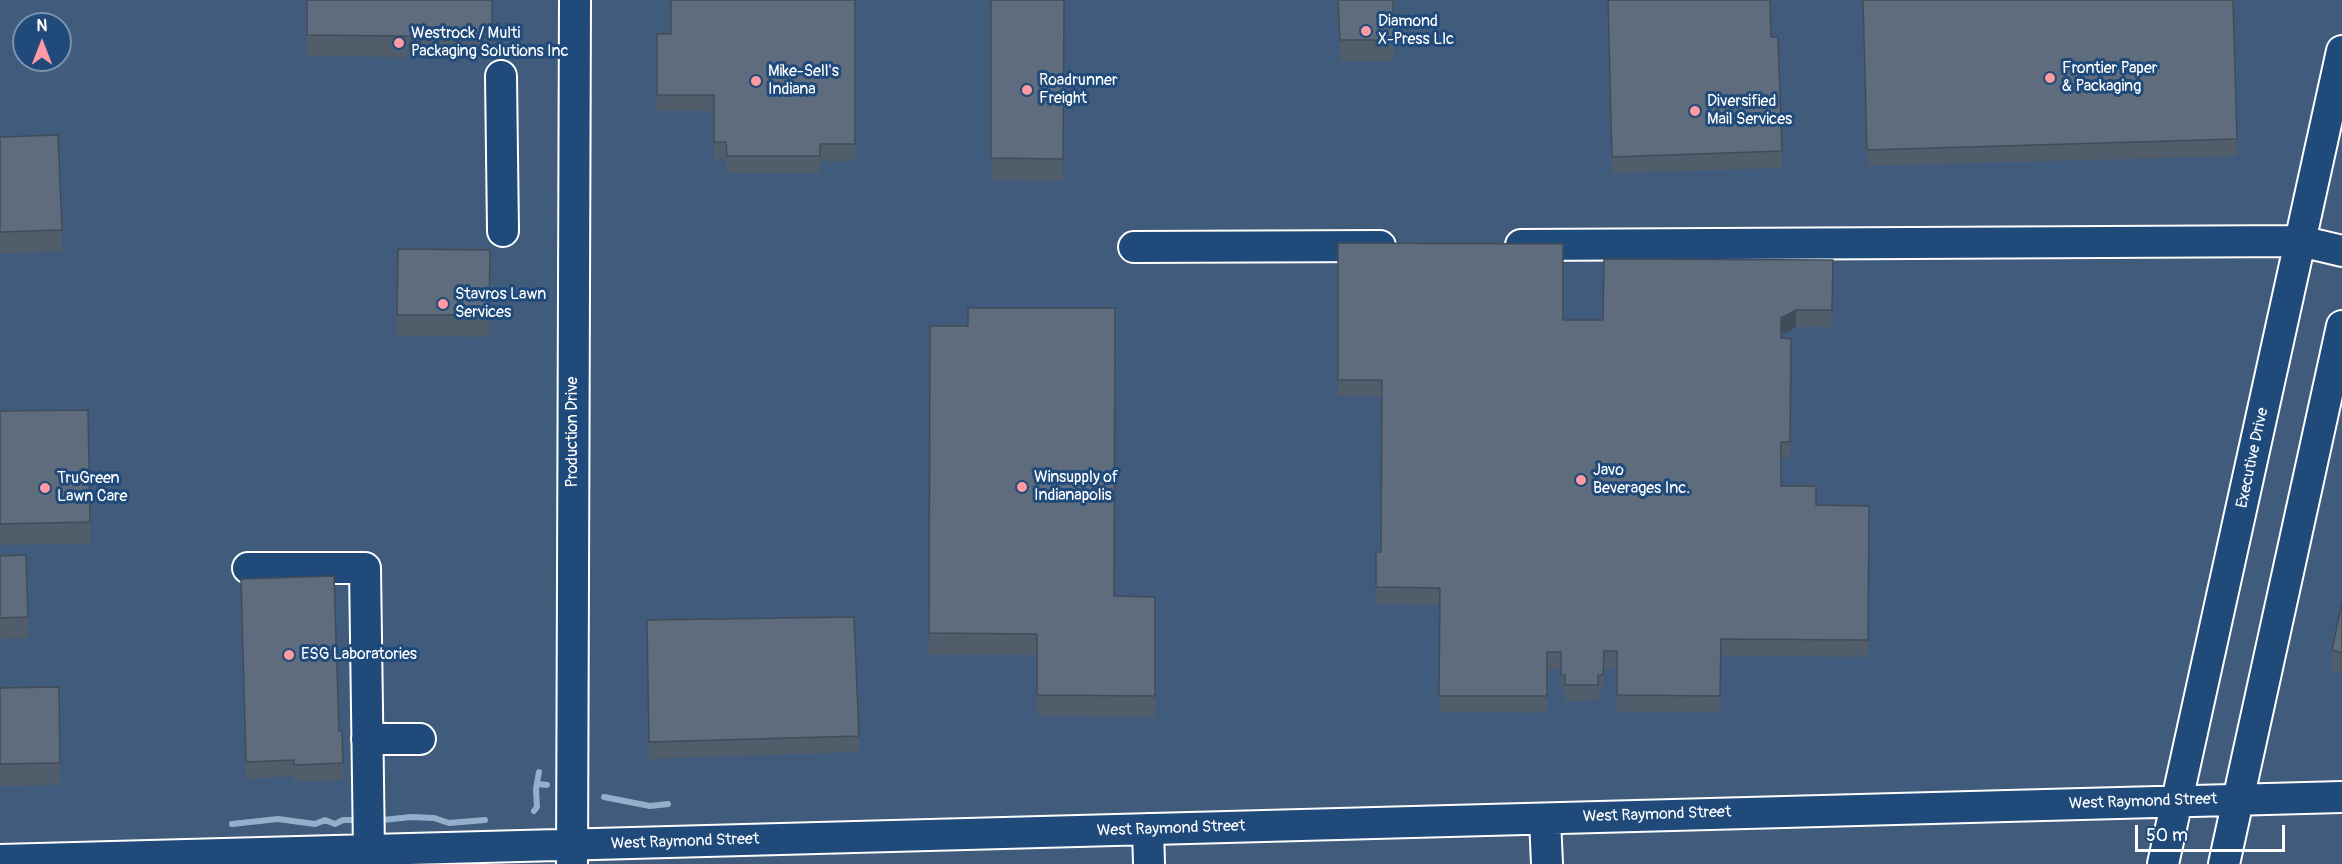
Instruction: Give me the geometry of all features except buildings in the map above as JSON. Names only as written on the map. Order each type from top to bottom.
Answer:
[{"type":"street","name":"Production Drive","points":[[572,854],[576,0]]},
{"type":"street","name":"Executive Drive","points":[[2163,864],[2342,51]]},
{"type":"street","points":[[501,76],[503,231]]},
{"type":"street","points":[[1489,245],[2301,241],[2342,251]]},
{"type":"street","points":[[1134,247],[1405,246]]},
{"type":"street","points":[[2224,864],[2342,326]]},
{"type":"street","points":[[248,568],[365,568],[369,850]]},
{"type":"street","points":[[367,739],[420,739]]},
{"type":"street","name":"West Raymond Street","points":[[0,860],[369,850],[572,854],[1148,829],[2342,797]]},
{"type":"street","points":[[1545,819],[1547,864]]},
{"type":"street","points":[[1148,829],[1149,864]]},
{"type":"shaded area","points":[[0,0],[2342,0],[2342,864],[0,864]]},
{"type":"waterway","points":[[534,811],[537,807],[536,789],[539,772]]},
{"type":"waterway","points":[[538,784],[547,785]]},
{"type":"waterway","points":[[604,797],[650,806],[668,804]]},
{"type":"waterway","points":[[383,820],[411,817],[434,818],[449,823],[485,820]]},
{"type":"waterway","points":[[232,824],[278,819],[315,824],[325,820],[335,824],[343,820],[357,820]]},
{"type":"place","name":"Diamond X-Press Llc","points":[[1366,31]]},
{"type":"place","name":"Westrock / Multi Packaging Solutions Inc","points":[[399,43]]},
{"type":"place","name":"Frontier Paper & Packaging","points":[[2050,78]]},
{"type":"place","name":"Mike-Sell's Indiana","points":[[756,81]]},
{"type":"place","name":"Roadrunner Freight","points":[[1027,90]]},
{"type":"place","name":"Diversified Mail Services","points":[[1695,111]]},
{"type":"place","name":"Stavros Lawn Services","points":[[443,304]]},
{"type":"place","name":"Javo Beverages Inc.","points":[[1581,480]]},
{"type":"place","name":"Winsupply of Indianapolis","points":[[1022,487]]},
{"type":"place","name":"TruGreen Lawn Care","points":[[45,488]]},
{"type":"place","name":"ESG Laboratories","points":[[289,655]]}]
